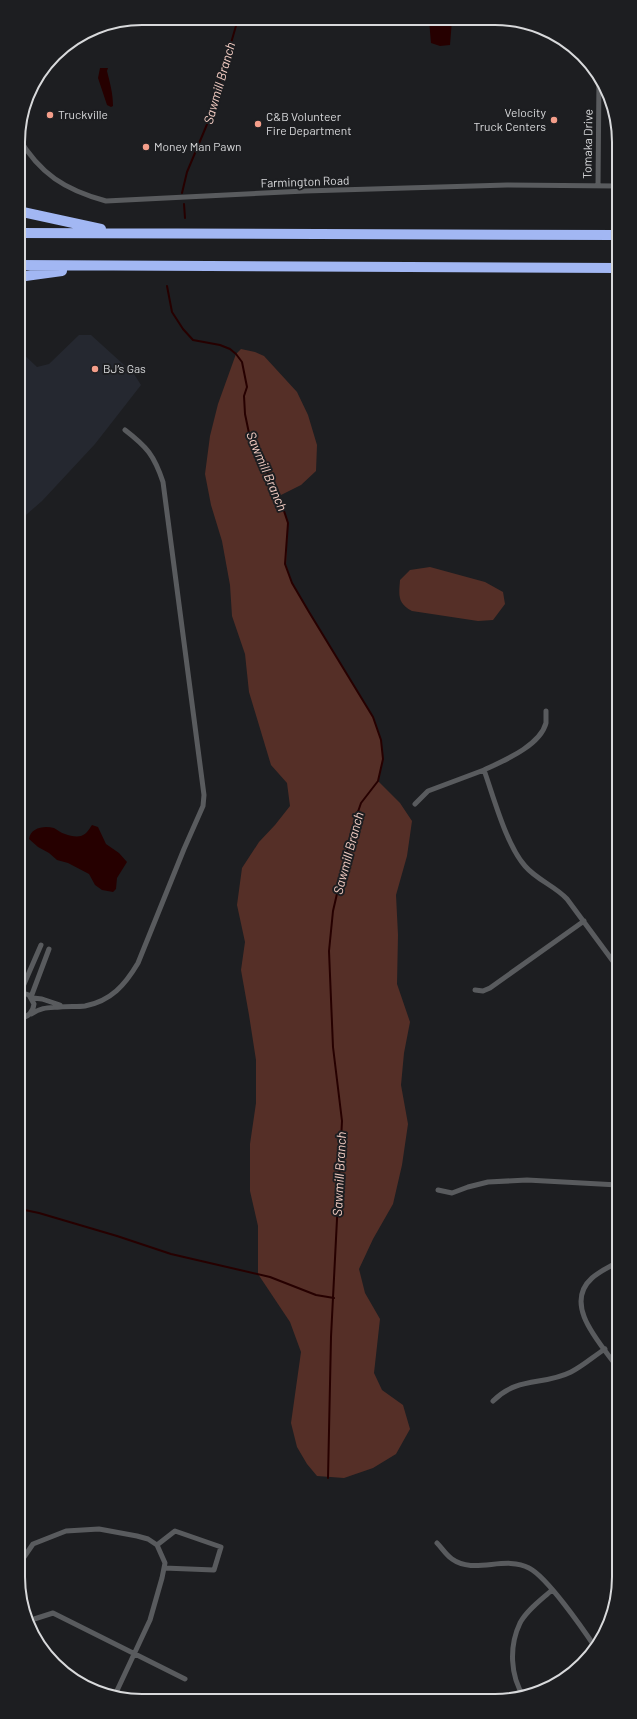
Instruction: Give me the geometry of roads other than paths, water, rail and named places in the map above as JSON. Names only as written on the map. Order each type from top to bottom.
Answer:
[{"type":"highway","points":[[25,213],[124,234]]},
{"type":"highway","points":[[25,233],[612,235]]},
{"type":"highway","points":[[25,265],[612,268]]},
{"type":"highway","points":[[25,277],[97,266]]},
{"type":"street","name":"Tomaka Drive","points":[[598,186],[599,88]]},
{"type":"street","name":"Farmington Road","points":[[25,146],[41,168],[60,183],[83,194],[106,201],[305,191],[499,185],[612,186]]},
{"type":"street","points":[[25,1016],[42,1008],[83,1006],[109,998],[120,989],[138,963],[184,848],[203,806],[204,795],[163,482],[157,465],[143,443],[125,430]]},
{"type":"street","points":[[415,804],[428,791],[484,770],[514,756],[531,744],[546,724],[546,711]]},
{"type":"street","points":[[484,770],[512,847],[519,859],[534,875],[561,893],[612,959]]},
{"type":"street","points":[[475,990],[484,991],[490,988],[584,921]]},
{"type":"street","points":[[25,981],[41,945]]},
{"type":"street","points":[[31,1014],[33,1009],[32,998],[49,949]]},
{"type":"street","points":[[25,993],[32,998],[42,999],[57,1005],[68,1006]]},
{"type":"street","points":[[438,1190],[452,1193],[488,1182],[527,1180],[612,1183]]},
{"type":"street","points":[[612,1266],[592,1278],[585,1286],[580,1302],[586,1322],[612,1359]]},
{"type":"street","points":[[493,1401],[502,1391],[513,1386],[571,1372],[605,1349]]},
{"type":"street","points":[[25,1556],[33,1544],[66,1531],[99,1529],[148,1539],[157,1545],[165,1563],[162,1578],[150,1620],[117,1691]]},
{"type":"street","points":[[157,1545],[175,1531],[221,1547],[214,1570],[164,1568]]},
{"type":"street","points":[[438,1543],[452,1559],[468,1566],[509,1563],[528,1567],[543,1578],[592,1643]]},
{"type":"street","points":[[521,1691],[513,1668],[513,1644],[520,1623],[534,1605],[552,1590]]},
{"type":"street","points":[[33,1619],[53,1613],[185,1679]]},
{"type":"waterway","name":"Sawmill Branch","points":[[182,193],[187,172],[208,122],[236,25]]},
{"type":"waterway","name":"Sawmill Branch","points":[[184,204],[185,218]]},
{"type":"waterway","name":"Sawmill Branch","points":[[167,286],[172,312],[183,329],[193,340],[220,345],[230,349],[242,362],[247,387],[244,396],[245,414],[250,438],[279,496],[288,523],[285,564],[292,583],[373,717],[381,740],[383,759],[378,781],[361,803],[352,829],[333,911],[329,951],[333,1047],[342,1121],[331,1337],[328,1478]]},
{"type":"waterway","points":[[25,1210],[117,1236],[171,1254],[270,1277],[316,1295],[334,1298]]},
{"type":"place","name":"Truckville","points":[[50,115]]},
{"type":"place","name":"Velocity Truck Centers","points":[[554,120]]},
{"type":"place","name":"C&B Volunteer Fire Department","points":[[258,124]]},
{"type":"place","name":"Money Man Pawn","points":[[146,147]]},
{"type":"place","name":"BJ’s Gas","points":[[95,369]]}]
